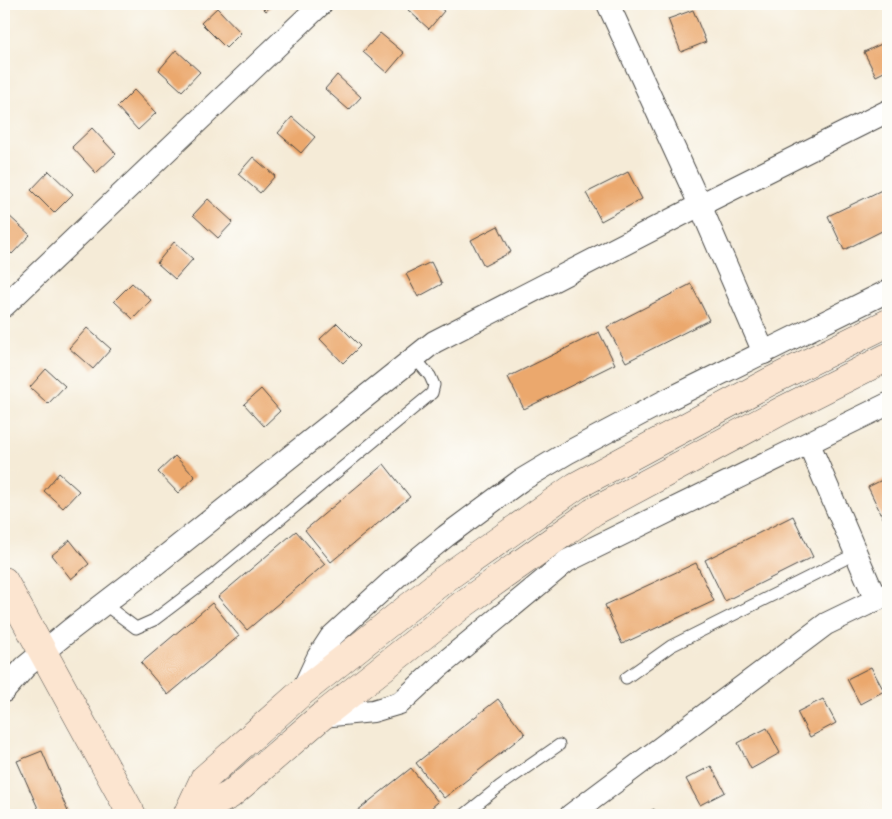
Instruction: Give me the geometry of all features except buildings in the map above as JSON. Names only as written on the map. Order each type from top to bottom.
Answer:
[{"type":"main road","points":[[189,815],[204,780],[302,692],[443,580],[576,486],[769,382],[888,323]]},
{"type":"main road","points":[[189,815],[230,795],[322,716],[462,605],[592,512],[783,410],[888,357]]},
{"type":"main road","points":[[4,582],[132,815]]},
{"type":"street","points":[[4,306],[321,4]]},
{"type":"street","points":[[608,4],[700,205],[764,353]]},
{"type":"street","points":[[4,691],[25,667],[43,652],[434,342],[888,111]]},
{"type":"street","points":[[302,692],[318,657],[331,637],[403,571],[446,536],[520,481],[567,453],[663,402],[888,291]]},
{"type":"street","points":[[322,716],[373,711],[400,703],[438,667],[567,561],[888,404]]},
{"type":"street","points":[[572,815],[826,624],[882,597],[855,554],[809,444]]},
{"type":"street","points":[[567,453],[576,486]]},
{"type":"lane","points":[[104,604],[136,628],[154,620],[208,579],[432,393],[434,385],[430,376],[414,357]]},
{"type":"lane","points":[[626,678],[670,646],[855,554]]},
{"type":"lane","points":[[464,815],[500,786],[559,745]]}]
